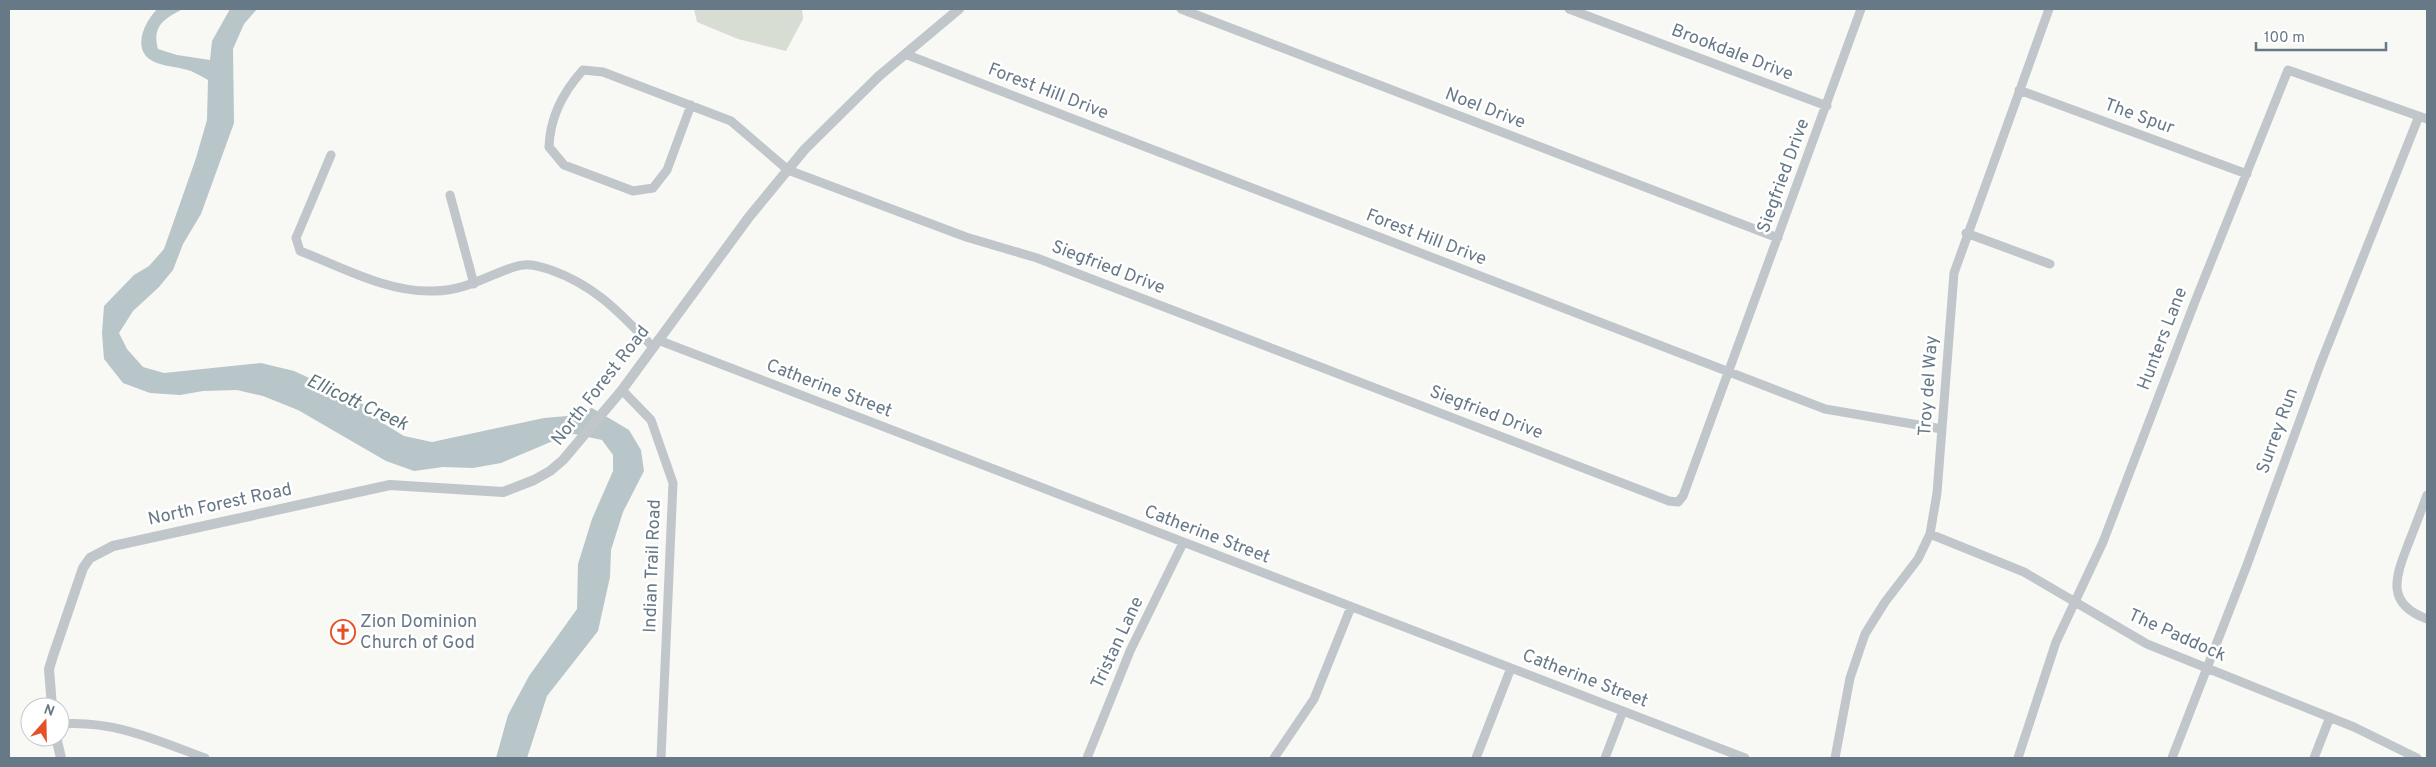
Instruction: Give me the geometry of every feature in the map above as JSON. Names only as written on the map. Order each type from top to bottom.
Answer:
[{"type":"street","name":"North Forest Road","points":[[51,697],[49,669],[52,656],[83,568],[90,558],[102,550],[151,536],[390,486],[503,492],[550,471],[575,448],[601,412],[622,390],[749,217],[826,126],[905,54],[959,9]]},
{"type":"street","name":"Noel Drive","points":[[1181,9],[1778,238]]},
{"type":"street","name":"Brookdale Drive","points":[[1569,9],[1827,106]]},
{"type":"street","name":"Siegfried Drive","points":[[788,170],[966,237],[1037,258],[1669,501],[1678,502],[1683,496],[1861,9]]},
{"type":"street","name":"Troy del Way","points":[[1835,758],[1850,678],[1865,634],[1885,602],[1918,559],[1930,534],[1938,493],[1954,273],[1966,233],[2049,9]]},
{"type":"street","name":"Forest Hill Drive","points":[[905,54],[1825,409],[1942,429]]},
{"type":"street","points":[[691,105],[667,170],[653,188],[633,191],[564,165],[549,147],[550,125],[570,85],[583,70],[603,72],[691,105],[731,121],[788,170]]},
{"type":"street","name":"Hunters Lane","points":[[2018,758],[2056,642],[2103,542],[2194,304],[2288,70],[2423,118]]},
{"type":"street","name":"The Spur","points":[[2019,90],[2247,174]]},
{"type":"street","name":"Surrey Run","points":[[2172,758],[2208,668],[2320,365],[2423,118]]},
{"type":"street","points":[[331,155],[296,238],[300,251],[398,288],[434,291],[474,284],[521,265],[538,266],[581,282],[606,300],[655,344]]},
{"type":"street","points":[[450,194],[474,284]]},
{"type":"street","points":[[1966,233],[2050,264]]},
{"type":"street","name":"Catherine Street","points":[[655,344],[1183,542],[1746,758]]},
{"type":"street","name":"Indian Trail Road","points":[[622,390],[651,420],[673,483],[661,758]]},
{"type":"street","points":[[2427,495],[2398,569],[2396,587],[2402,604],[2419,616],[2427,619]]},
{"type":"street","name":"The Paddock","points":[[1930,534],[2024,572],[2147,644],[2330,717],[2417,758]]},
{"type":"street","name":"Tristan Lane","points":[[1087,758],[1130,651],[1183,542]]},
{"type":"street","points":[[1274,758],[1314,699],[1352,607]]},
{"type":"street","points":[[1476,758],[1511,668]]},
{"type":"street","points":[[1605,758],[1623,711]]},
{"type":"street","points":[[2314,758],[2330,717]]},
{"type":"street","points":[[70,724],[94,723],[116,726],[205,758]]},
{"type":"shaded area","points":[[694,9],[802,9],[803,19],[786,51],[738,39],[697,22]]},
{"type":"water","name":"Ellicott Creek","points":[[157,9],[183,9],[170,16],[161,24],[157,35],[158,49],[177,55],[210,60],[212,41],[230,9],[257,9],[244,24],[233,49],[234,123],[201,214],[183,244],[173,270],[159,287],[133,311],[119,333],[127,349],[143,367],[164,373],[261,363],[294,371],[361,402],[381,422],[404,436],[432,442],[544,418],[567,416],[592,408],[629,430],[641,450],[644,471],[623,512],[611,550],[610,577],[598,631],[547,696],[527,758],[496,758],[508,715],[529,676],[577,609],[578,564],[592,519],[613,471],[613,455],[602,440],[574,434],[501,463],[473,468],[443,467],[414,471],[386,461],[298,410],[263,396],[237,390],[203,391],[180,395],[150,393],[123,383],[104,359],[102,333],[104,306],[134,275],[149,266],[164,249],[196,158],[207,120],[208,80],[191,71],[157,63],[144,52],[141,45],[144,30],[147,22]]},
{"type":"place","name":"Zion Dominion Church of God","points":[[343,632]]}]
